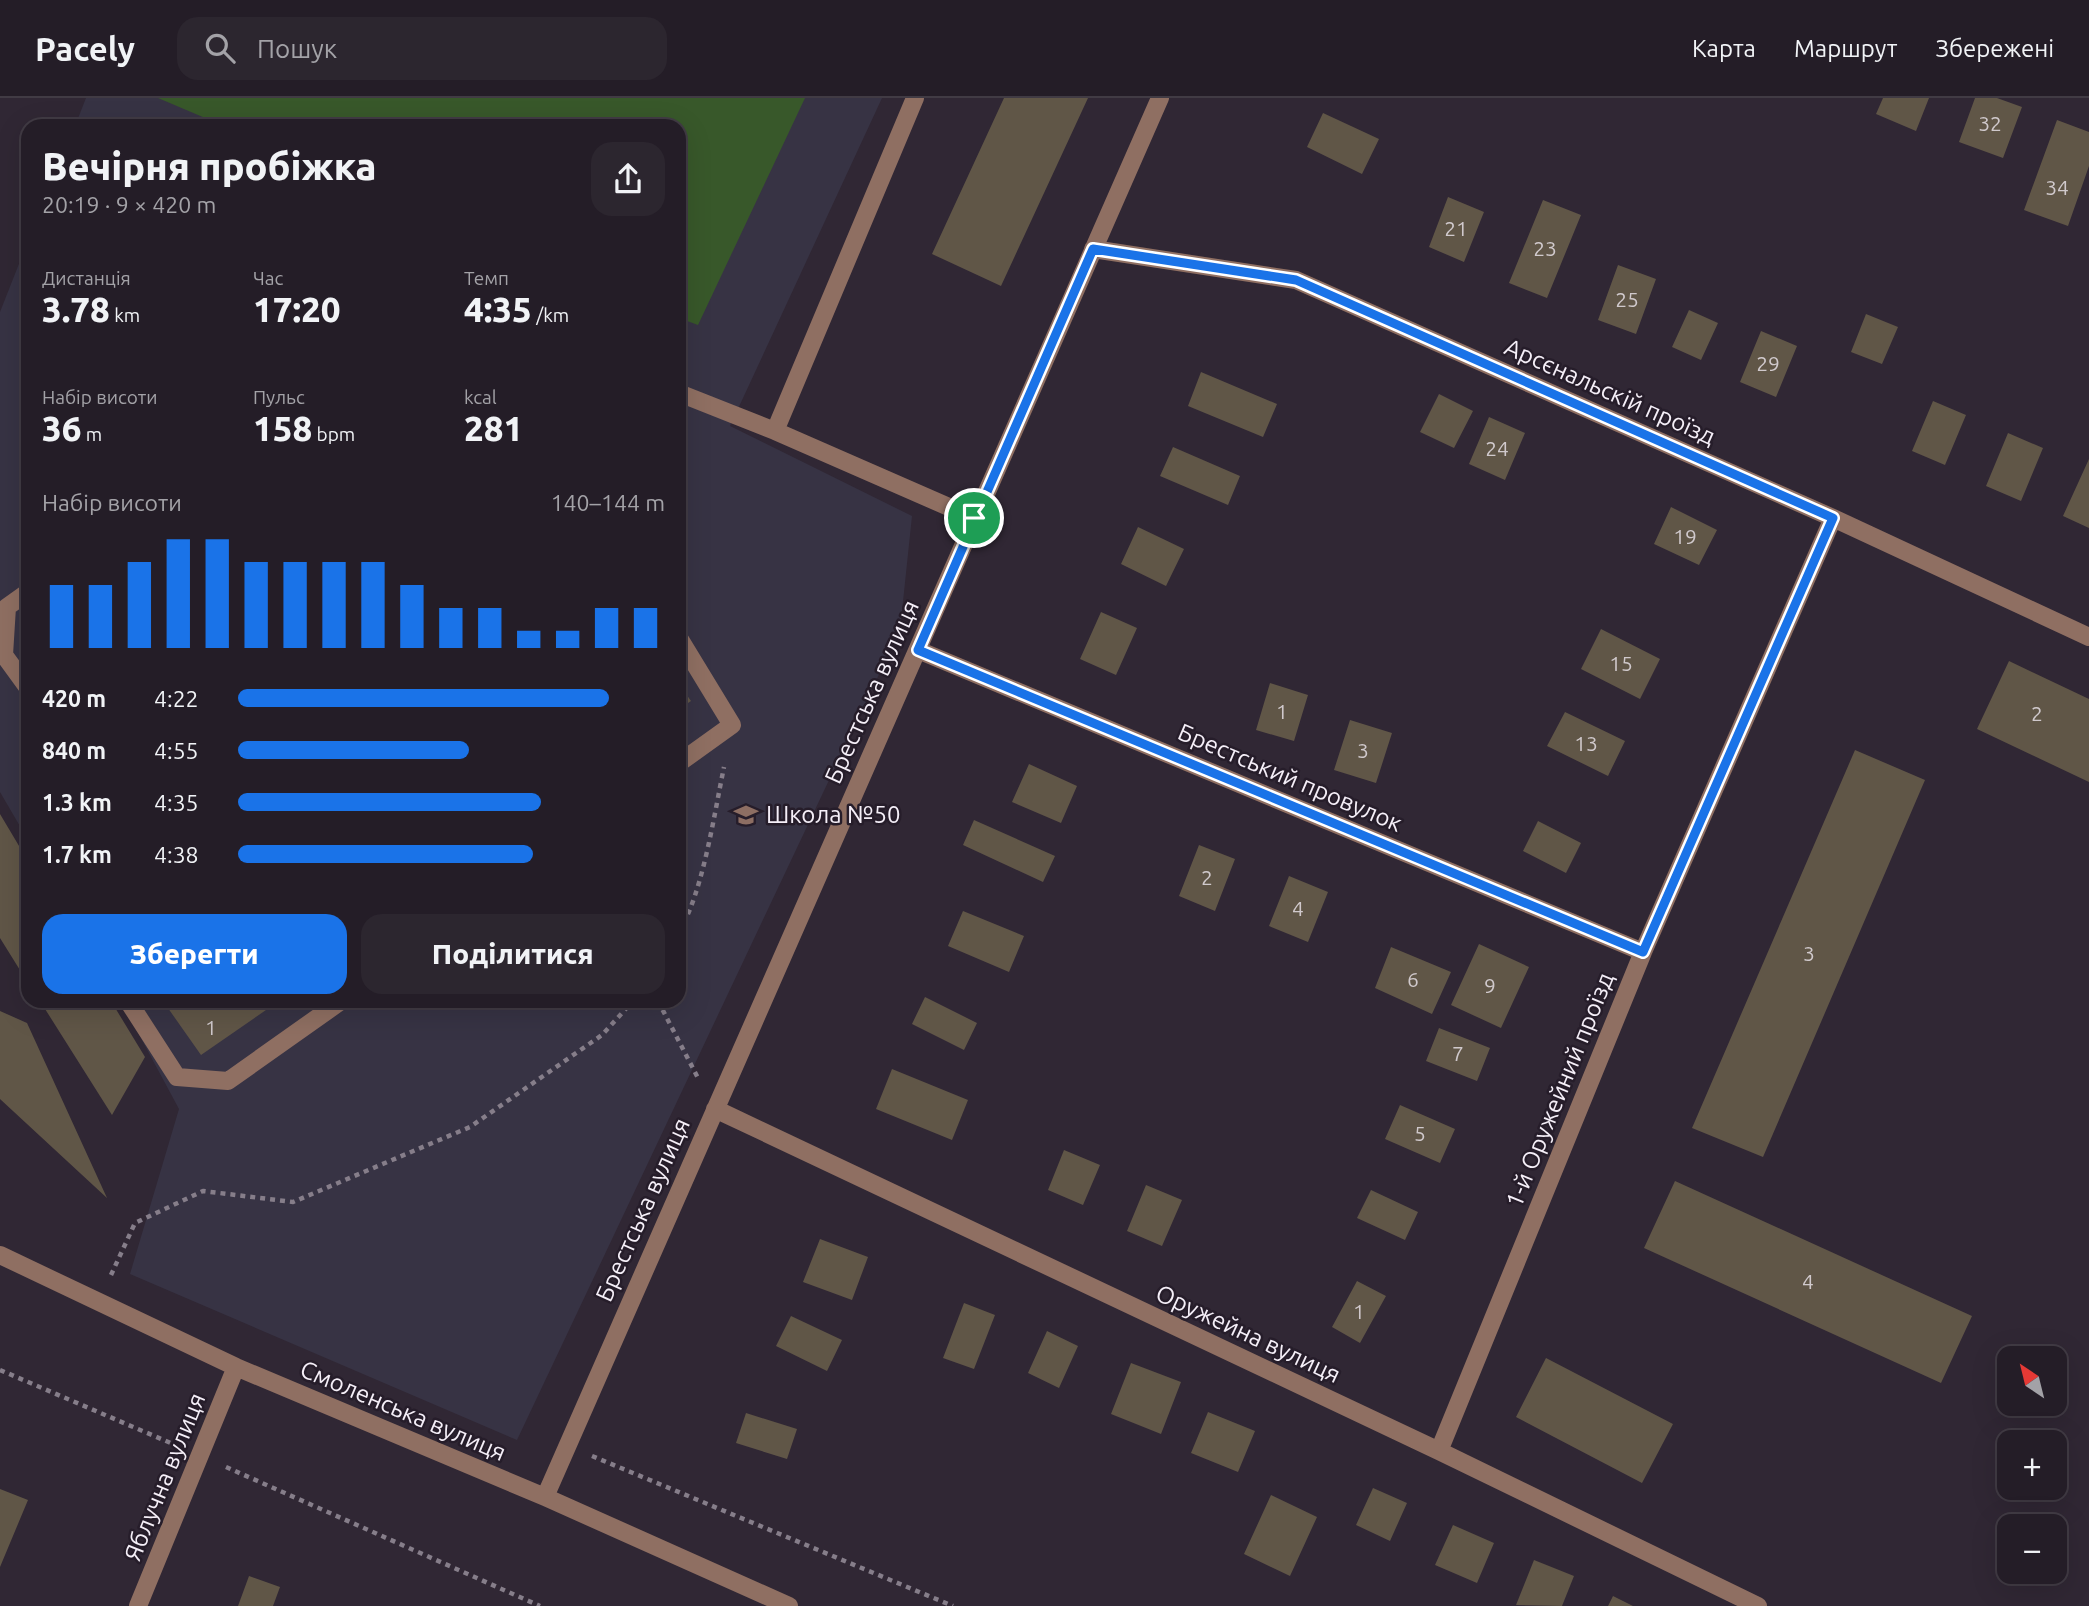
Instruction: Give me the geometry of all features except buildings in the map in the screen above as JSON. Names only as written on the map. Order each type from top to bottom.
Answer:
[{"type":"street","points":[[775,431],[915,98]]},
{"type":"street","name":"Брестська вулиця","points":[[545,1497],[1160,98]]},
{"type":"street","name":"Арсєнальскій проїзд","points":[[1093,249],[1296,280],[1833,518],[2089,638]]},
{"type":"street","points":[[686,396],[775,431],[974,518]]},
{"type":"street","name":"1-й Оружейний проїзд","points":[[1439,1451],[1643,952],[1833,518]]},
{"type":"street","points":[[21,597],[7,607],[4,655],[21,678]]},
{"type":"street","points":[[686,649],[732,725],[686,758]]},
{"type":"street","name":"Брестський провулок","points":[[918,650],[1643,952]]},
{"type":"street","points":[[133,1008],[177,1077],[228,1081],[331,1008]]},
{"type":"street","name":"Оружейна вулиця","points":[[715,1109],[1439,1451],[1734,1600],[1758,1606]]},
{"type":"street","name":"Смоленська вулиця","points":[[0,1255],[236,1367],[545,1497],[789,1606]]},
{"type":"street","name":"Яблучна вулиця","points":[[138,1606],[236,1367]]},
{"type":"path","points":[[686,921],[709,839],[732,725]]},
{"type":"path","points":[[99,1300],[135,1223],[203,1191],[293,1202],[470,1127],[602,1035],[627,1008]]},
{"type":"path","points":[[662,1008],[715,1109]]},
{"type":"path","points":[[0,1370],[540,1606]]},
{"type":"path","points":[[567,1446],[953,1606]]},
{"type":"shaded area","name":"Школа №50","points":[[86,98],[882,98],[730,426],[912,516],[900,630],[517,1440],[130,1274],[179,1109],[125,1008],[686,1008],[686,119],[78,119]]},
{"type":"shaded area","points":[[21,259],[21,828],[0,792],[0,312]]},
{"type":"green space","points":[[158,98],[805,98],[698,325],[686,321],[686,119],[208,119]]},
{"type":"place","name":"Школа №50","points":[[746,815]]},
{"type":"route","points":[[1093,249],[1296,280],[1833,518],[1643,952],[918,650],[974,518],[1093,249]]}]
